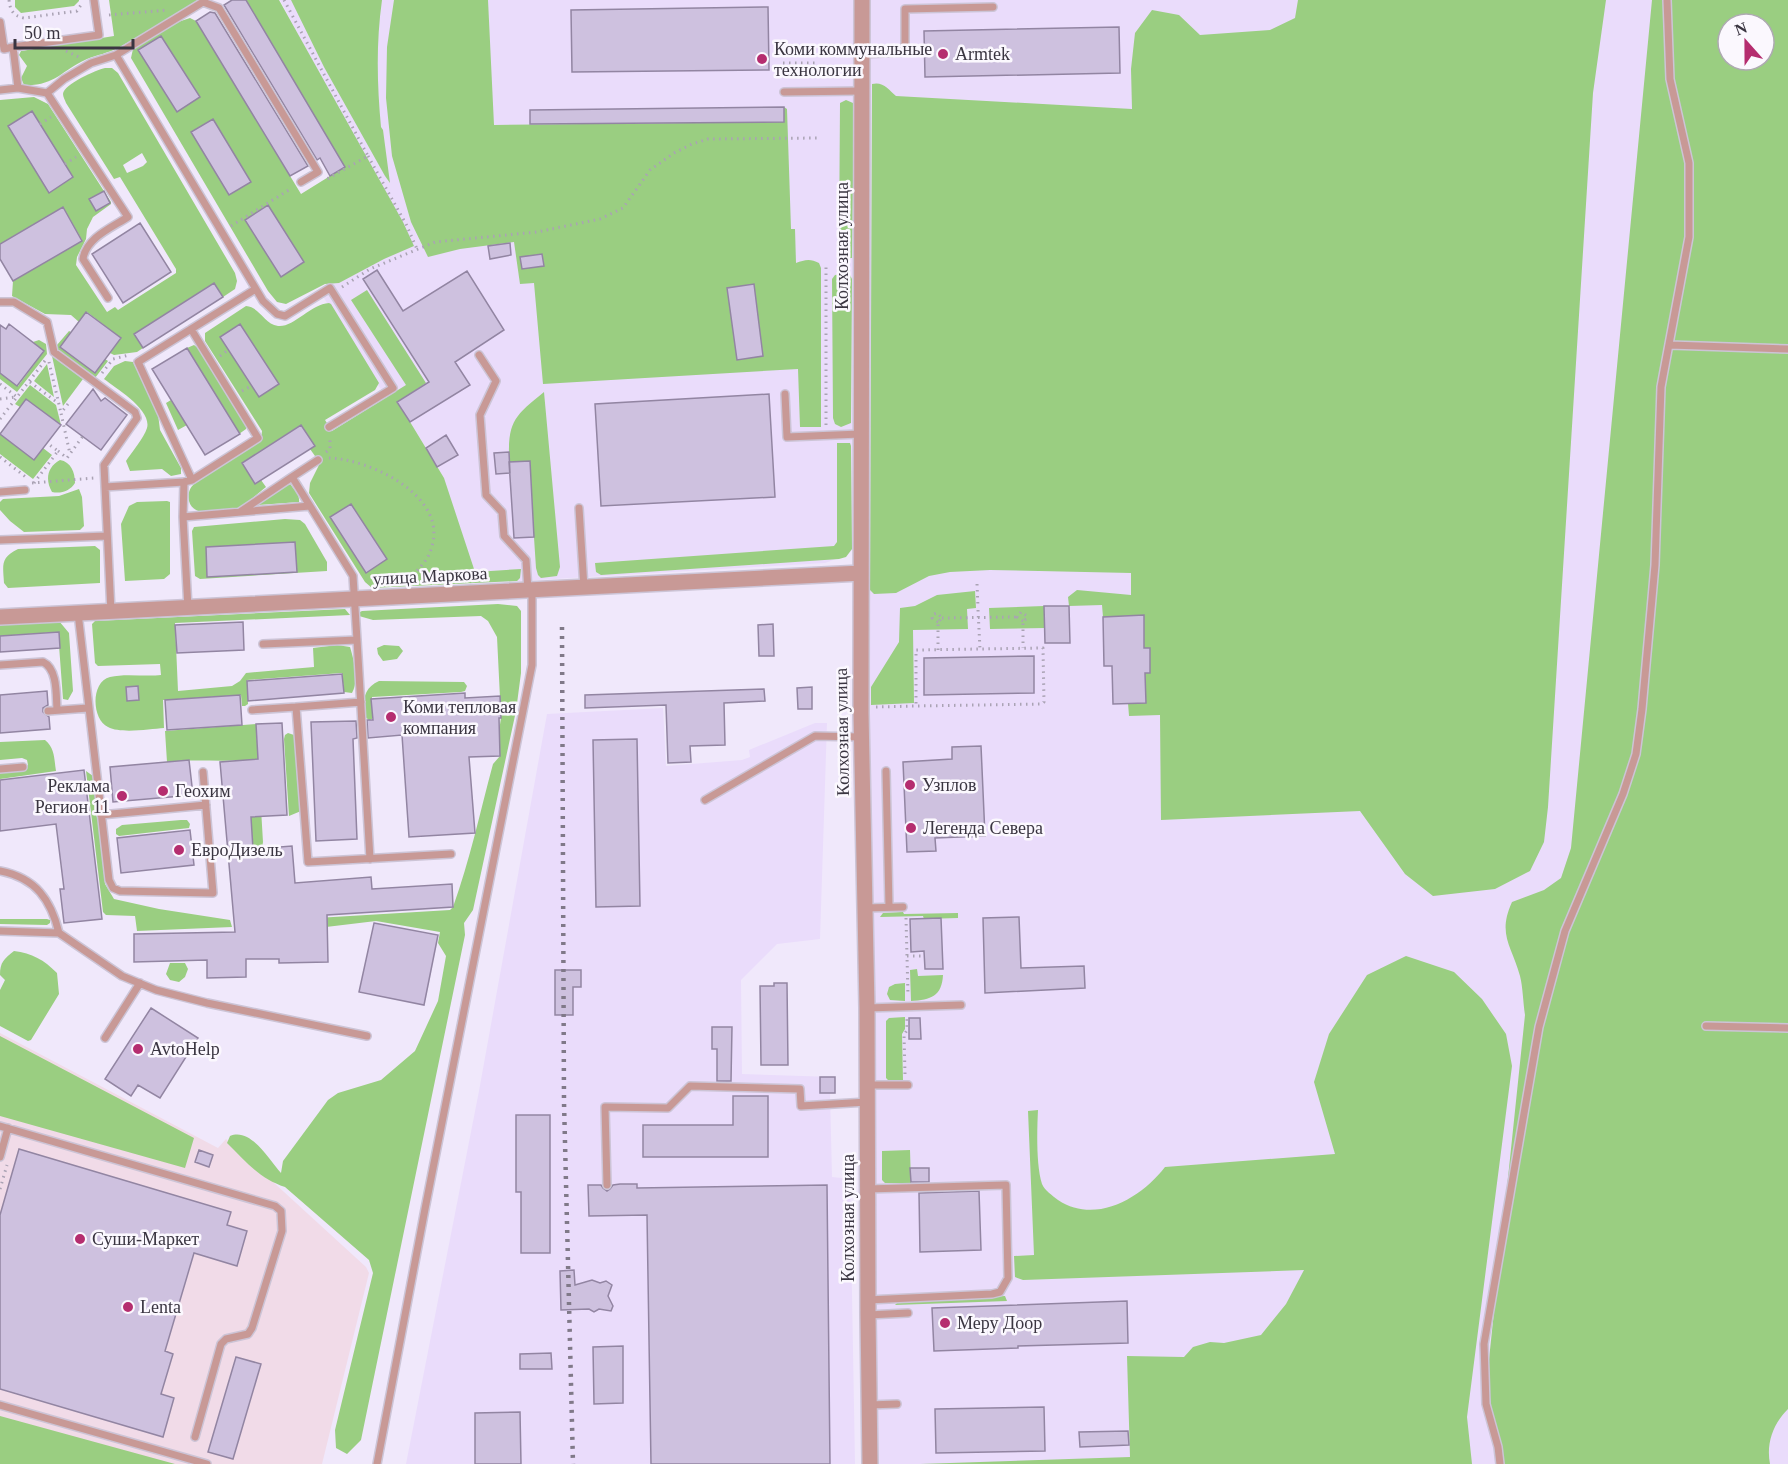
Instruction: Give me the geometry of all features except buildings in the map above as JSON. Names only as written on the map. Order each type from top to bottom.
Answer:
[{"type":"street","name":"Колхозная улица","points":[[862,0],[861,737],[867,1008],[870,1464]]},
{"type":"street","name":"улица Маркова","points":[[0,617],[861,573]]},
{"type":"lane","points":[[0,22],[4,49],[99,35],[94,0]]},
{"type":"lane","points":[[1500,1464],[1498,1447],[1485,1404],[1484,1344],[1542,1016],[1564,931],[1623,794],[1636,754],[1655,565],[1661,387],[1689,237],[1689,163],[1670,79],[1667,0]]},
{"type":"lane","points":[[47,93],[64,79],[91,63],[116,55],[203,2],[219,8],[318,172],[301,182]]},
{"type":"lane","points":[[862,54],[905,52],[905,9],[993,8]]},
{"type":"lane","points":[[13,47],[18,88]]},
{"type":"lane","points":[[116,55],[254,290],[269,309],[277,314],[285,315],[330,288],[393,388],[329,427]]},
{"type":"lane","points":[[0,90],[18,88],[47,93],[128,217],[94,239],[84,254],[83,260],[108,298]]},
{"type":"lane","points":[[784,92],[861,91]]},
{"type":"lane","points":[[188,608],[183,517],[188,481],[138,362],[254,290]]},
{"type":"lane","points":[[0,302],[14,302],[46,322],[54,351],[135,412],[137,418],[104,465],[111,612]]},
{"type":"lane","points":[[105,487],[188,481],[258,438],[191,329]]},
{"type":"lane","points":[[1670,345],[1788,349]]},
{"type":"lane","points":[[377,1464],[424,1209],[532,666],[530,591],[526,560],[504,536],[502,512],[486,495],[480,415],[496,381],[479,355]]},
{"type":"lane","points":[[785,393],[787,437],[861,434]]},
{"type":"lane","points":[[240,512],[318,460]]},
{"type":"lane","points":[[292,477],[353,576],[370,859]]},
{"type":"lane","points":[[0,492],[25,490]]},
{"type":"lane","points":[[183,517],[310,506]]},
{"type":"lane","points":[[579,508],[584,588]]},
{"type":"lane","points":[[0,540],[107,536]]},
{"type":"lane","points":[[78,614],[100,815],[109,880],[113,888],[120,891],[213,894],[203,772]]},
{"type":"lane","points":[[263,644],[357,640]]},
{"type":"lane","points":[[0,665],[43,662],[48,664],[53,675],[57,710]]},
{"type":"lane","points":[[252,710],[361,702]]},
{"type":"lane","points":[[296,706],[308,862],[451,854]]},
{"type":"lane","points":[[48,711],[88,708]]},
{"type":"lane","points":[[705,800],[816,736],[861,737]]},
{"type":"lane","points":[[0,769],[23,767]]},
{"type":"lane","points":[[886,771],[889,907]]},
{"type":"lane","points":[[100,815],[206,805]]},
{"type":"lane","points":[[0,871],[30,881],[44,896],[54,915],[59,933]]},
{"type":"lane","points":[[865,908],[903,907]]},
{"type":"lane","points":[[0,931],[59,933],[123,976],[156,990],[207,1003],[367,1036]]},
{"type":"lane","points":[[105,1038],[140,983]]},
{"type":"lane","points":[[867,1008],[961,1005]]},
{"type":"lane","points":[[1706,1026],[1788,1028]]},
{"type":"lane","points":[[867,1085],[907,1085]]},
{"type":"lane","points":[[607,1185],[605,1107],[668,1108],[690,1086],[800,1089],[801,1106],[867,1102]]},
{"type":"lane","points":[[0,1126],[275,1206],[281,1211],[282,1231],[252,1328],[248,1334],[226,1339],[221,1344],[195,1437]]},
{"type":"lane","points":[[0,1157],[8,1128]]},
{"type":"lane","points":[[867,1189],[1006,1185],[1008,1278],[1000,1292],[992,1294],[868,1307]]},
{"type":"lane","points":[[868,1307],[908,1313]]},
{"type":"lane","points":[[869,1405],[897,1404]]},
{"type":"lane","points":[[0,1405],[207,1464]]},
{"type":"path","points":[[9,0],[12,12],[17,17],[24,18],[77,11],[82,5],[82,0]]},
{"type":"path","points":[[284,0],[406,224],[417,249]]},
{"type":"path","points":[[109,15],[194,8]]},
{"type":"path","points":[[46,42],[91,63]]},
{"type":"path","points":[[783,63],[817,63]]},
{"type":"path","points":[[333,293],[370,269],[435,242],[537,232],[600,219],[623,208],[650,171],[658,165],[683,148],[708,139],[818,138]]},
{"type":"path","points":[[318,172],[326,180],[368,156]]},
{"type":"path","points":[[220,232],[301,182]]},
{"type":"path","points":[[826,265],[826,436]]},
{"type":"path","points":[[0,419],[48,357],[70,454]]},
{"type":"path","points":[[95,382],[112,358]]},
{"type":"path","points":[[29,381],[59,404]]},
{"type":"path","points":[[0,384],[17,397]]},
{"type":"path","points":[[0,399],[17,397]]},
{"type":"path","points":[[61,413],[68,404]]},
{"type":"path","points":[[318,460],[330,448],[329,427]]},
{"type":"path","points":[[47,443],[67,458],[83,436]]},
{"type":"path","points":[[34,483],[58,451]]},
{"type":"path","points":[[0,458],[34,483],[104,477]]},
{"type":"path","points":[[318,460],[340,458],[375,468],[420,498],[432,523],[433,543],[428,557],[406,584]]},
{"type":"path","points":[[977,584],[980,649]]},
{"type":"path","points":[[1017,617],[1019,612],[1025,613],[1023,648]]},
{"type":"path","points":[[938,622],[933,619],[934,614],[940,614],[942,618]]},
{"type":"path","points":[[938,650],[938,622],[942,618],[1017,617],[1023,621]]},
{"type":"path","points":[[876,707],[1043,704],[1043,648],[916,650],[916,706]]},
{"type":"path","points":[[906,916],[907,1030],[904,1035],[907,1085]]},
{"type":"path","points":[[907,956],[924,956]]},
{"type":"shaded area","points":[[280,0],[858,0],[855,547],[847,555],[825,563],[470,584],[438,481],[319,290],[408,242]]},
{"type":"shaded area","points":[[870,0],[1788,0],[1788,1464],[878,1464],[874,1267],[875,988],[869,734]]},
{"type":"shaded area","points":[[663,708],[666,766],[742,760],[750,757],[749,750],[815,723],[827,723],[820,939],[777,944],[741,980],[742,1074],[835,1077],[835,1093],[830,1093],[832,1177],[850,1179],[855,1464],[406,1464],[479,1091],[547,714]]},
{"type":"shaded area","points":[[0,1033],[218,1148],[226,1139],[366,1267],[369,1273],[322,1464],[0,1464]]},
{"type":"green space","points":[[15,0],[79,1],[74,6],[21,13],[15,7]]},
{"type":"green space","points":[[109,0],[198,0],[118,48],[87,59],[44,83],[24,85],[21,78],[27,66],[19,55],[21,51],[114,36]]},
{"type":"green space","points":[[246,0],[279,0],[403,222],[414,246],[339,283],[325,284],[286,304],[277,302],[268,291],[131,58],[133,49],[178,22],[190,18],[196,21],[301,194],[330,176]]},
{"type":"green space","points":[[291,0],[382,0],[378,48],[379,95],[381,127],[390,183],[324,67]]},
{"type":"green space","points":[[394,0],[488,0],[494,125],[784,122],[784,107],[787,109],[791,229],[795,229],[796,263],[813,260],[819,263],[821,268],[821,427],[800,427],[798,369],[543,384],[534,283],[520,284],[514,242],[460,249],[428,257],[411,222],[392,156],[386,98],[387,47]]},
{"type":"green space","points":[[1298,0],[1606,0],[1593,93],[1544,842],[1530,871],[1495,889],[1433,896],[1405,874],[1360,811],[1161,820],[1160,715],[1129,716],[1128,703],[1146,703],[1145,673],[1150,672],[1150,648],[1144,648],[1144,616],[1103,617],[1102,605],[1069,606],[1068,597],[1077,590],[1131,595],[1131,573],[990,570],[950,572],[929,576],[896,593],[874,594],[870,590],[872,84],[883,85],[896,96],[1132,109],[1131,69],[1135,33],[1152,10],[1179,15],[1200,35],[1270,30],[1295,18]]},
{"type":"green space","points":[[1652,0],[1788,0],[1788,1409],[1778,1421],[1772,1434],[1769,1449],[1770,1464],[1497,1464],[1493,1442],[1488,1369],[1525,1015],[1521,981],[1507,940],[1506,923],[1512,902],[1544,890],[1561,878],[1571,848]]},
{"type":"green space","points":[[112,68],[118,73],[235,273],[237,281],[235,289],[223,297],[214,283],[134,334],[143,348],[137,352],[114,355],[110,353],[121,338],[87,312],[79,322],[71,315],[45,314],[12,296],[13,281],[82,240],[63,207],[0,244],[0,100],[34,97],[48,104],[111,202],[93,217],[76,265],[107,312],[115,307],[118,310],[176,273],[176,269],[120,177],[114,179],[66,103],[63,94],[69,86],[101,69]],"holes":[[[142,153],[147,162],[127,173],[123,165]]]},
{"type":"green space","points":[[846,100],[854,105],[852,258],[848,258],[841,252],[839,246],[840,103]]},
{"type":"green space","points":[[835,275],[850,275],[852,279],[851,423],[841,427],[835,424],[833,418],[832,279]]},
{"type":"green space","points":[[367,290],[426,383],[398,402],[444,478],[475,572],[521,569],[520,578],[517,581],[372,588],[365,582],[309,493],[310,483],[320,463],[310,449],[301,425],[242,463],[255,484],[261,480],[266,487],[247,503],[235,509],[202,512],[196,510],[189,501],[190,489],[194,484],[261,440],[262,431],[205,341],[205,333],[246,306],[255,309],[273,325],[284,326],[322,304],[331,304],[379,383],[375,390],[325,420],[332,431],[406,385],[351,300]]},
{"type":"green space","points":[[69,331],[71,332],[61,347],[95,373],[105,359],[108,361],[95,378],[57,350],[57,345]]},
{"type":"green space","points":[[39,340],[46,344],[47,354],[17,392],[0,379],[0,373],[18,386],[44,351],[33,342]]},
{"type":"green space","points":[[194,345],[246,426],[246,429],[239,434],[187,348]]},
{"type":"green space","points":[[52,356],[83,379],[63,406]]},
{"type":"green space","points":[[125,361],[133,362],[158,414],[160,430],[181,468],[181,474],[171,476],[162,469],[130,471],[126,461],[145,432],[147,421],[132,400],[104,379],[114,366]]},
{"type":"green space","points":[[47,364],[54,397],[34,381]]},
{"type":"green space","points":[[30,385],[56,405],[61,425],[26,399],[20,407],[15,404]]},
{"type":"green space","points":[[544,392],[560,567],[557,576],[541,578],[536,568],[529,461],[509,462],[509,449],[514,421]]},
{"type":"green space","points":[[171,400],[187,425],[178,430],[166,403]]},
{"type":"green space","points":[[0,434],[34,460],[43,448],[52,455],[33,479],[0,454]]},
{"type":"green space","points":[[837,443],[850,443],[851,446],[852,549],[846,557],[601,575],[596,572],[595,563],[834,546],[837,542]]},
{"type":"green space","points":[[60,460],[72,468],[75,483],[71,488],[59,493],[52,492],[48,483],[48,474],[52,466]]},
{"type":"green space","points":[[286,484],[290,484],[295,490],[299,502],[258,505],[258,502]]},
{"type":"green space","points":[[79,489],[82,497],[84,526],[80,530],[24,532],[0,510],[0,502],[3,499],[59,496]]},
{"type":"green space","points":[[137,502],[170,502],[170,574],[164,579],[125,581],[121,524],[129,506]]},
{"type":"green space","points":[[285,519],[300,520],[305,524],[327,562],[327,571],[200,579],[195,576],[192,531],[194,527]]},
{"type":"green space","points":[[95,546],[100,550],[100,583],[8,588],[4,583],[5,559],[18,549]]},
{"type":"green space","points":[[975,591],[976,608],[967,609],[968,629],[913,630],[914,703],[871,705],[871,687],[899,642],[900,608],[915,606],[937,595]]},
{"type":"green space","points":[[498,604],[517,606],[521,611],[521,673],[516,711],[473,910],[464,923],[465,935],[361,1440],[347,1454],[336,1448],[335,1430],[373,1273],[369,1260],[285,1187],[253,1169],[227,1143],[230,1136],[238,1134],[245,1136],[259,1146],[281,1173],[283,1161],[328,1100],[338,1093],[381,1080],[415,1051],[438,1001],[446,956],[438,943],[440,932],[376,921],[326,927],[300,919],[450,910],[453,907],[470,854],[493,764],[500,756],[501,718],[497,637],[488,621],[481,616],[373,620],[359,616],[358,613]]},
{"type":"green space","points":[[1044,606],[1045,628],[990,629],[989,608]]},
{"type":"green space","points":[[345,609],[350,615],[175,623],[178,691],[232,686],[246,673],[314,667],[313,648],[337,645],[350,647],[355,677],[352,693],[344,692],[342,673],[247,680],[248,704],[245,706],[242,706],[241,695],[163,700],[164,728],[114,729],[103,723],[99,717],[96,709],[96,693],[104,680],[116,676],[161,675],[160,664],[98,666],[95,663],[92,624],[95,621]]},
{"type":"green space","points":[[59,621],[69,633],[73,691],[68,700],[63,699],[58,632],[0,636],[0,625]]},
{"type":"green space","points":[[384,645],[399,646],[403,651],[397,659],[383,661],[377,648]]},
{"type":"green space","points":[[379,681],[464,682],[467,686],[465,691],[461,692],[372,697],[372,719],[369,720],[364,716],[365,696],[370,687]]},
{"type":"green space","points":[[256,724],[263,842],[262,848],[253,849],[246,760],[167,762],[165,731]]},
{"type":"green space","points":[[288,733],[294,735],[301,811],[289,816],[284,739]]},
{"type":"green space","points":[[45,740],[52,750],[56,771],[0,779],[0,772],[24,770],[28,765],[27,760],[22,758],[0,760],[0,742]]},
{"type":"green space","points":[[86,771],[93,776],[105,884],[114,899],[159,909],[230,920],[232,927],[137,931],[135,916],[106,915],[103,912]]},
{"type":"green space","points":[[187,820],[190,824],[189,828],[119,836],[116,834],[116,829],[122,825]]},
{"type":"green space","points":[[903,912],[904,914],[958,913],[958,918],[880,917],[883,913]]},
{"type":"green space","points":[[0,919],[47,919],[50,923],[47,925],[0,924]]},
{"type":"green space","points":[[14,951],[37,958],[57,973],[59,994],[31,1040],[28,1041],[0,1026],[0,990],[5,980],[0,975],[1,967],[5,959]]},
{"type":"green space","points":[[1406,956],[1454,972],[1482,999],[1506,1034],[1512,1066],[1467,1417],[1472,1464],[920,1464],[1130,1457],[1127,1356],[1184,1357],[1193,1347],[1210,1342],[1224,1343],[1261,1335],[1286,1304],[1304,1270],[1023,1280],[1015,1277],[1014,1256],[1034,1255],[1028,1111],[1038,1110],[1038,1158],[1043,1186],[1058,1200],[1087,1210],[1102,1209],[1131,1198],[1144,1189],[1165,1167],[1335,1154],[1314,1082],[1329,1034],[1367,975]]},
{"type":"green space","points":[[170,963],[185,963],[188,969],[185,977],[179,982],[170,980],[166,974]]},
{"type":"green space","points":[[917,969],[918,976],[943,975],[942,982],[934,996],[911,1001],[910,970]]},
{"type":"green space","points":[[905,983],[905,1001],[890,1000],[887,994],[889,987]]},
{"type":"green space","points":[[905,1017],[905,1029],[902,1034],[903,1081],[889,1081],[886,1078],[886,1021],[889,1018]]},
{"type":"green space","points":[[0,1036],[194,1138],[185,1168],[0,1116]]},
{"type":"green space","points":[[910,1150],[911,1183],[885,1183],[882,1180],[882,1151]]},
{"type":"green space","points":[[1005,1296],[1007,1301],[895,1305],[899,1301]]},
{"type":"green space","points":[[0,1416],[175,1464],[0,1464]]},
{"type":"railway","points":[[562,627],[564,1102],[573,1464]]},
{"type":"place","name":"Armtek","points":[[943,54]]},
{"type":"place","name":"Коми коммунальные технологии","points":[[762,59]]},
{"type":"place","name":"Коми тепловая компания","points":[[391,717]]},
{"type":"place","name":"Узплов","points":[[910,785]]},
{"type":"place","name":"Геохим","points":[[163,791]]},
{"type":"place","name":"Реклама Регион 11","points":[[122,796]]},
{"type":"place","name":"Легенда Севера","points":[[911,828]]},
{"type":"place","name":"ЕвроДизель","points":[[179,850]]},
{"type":"place","name":"AvtoHelp","points":[[138,1049]]},
{"type":"place","name":"Суши-Маркет","points":[[80,1239]]},
{"type":"place","name":"Lenta","points":[[128,1307]]},
{"type":"place","name":"Меру Доор","points":[[945,1323]]}]
